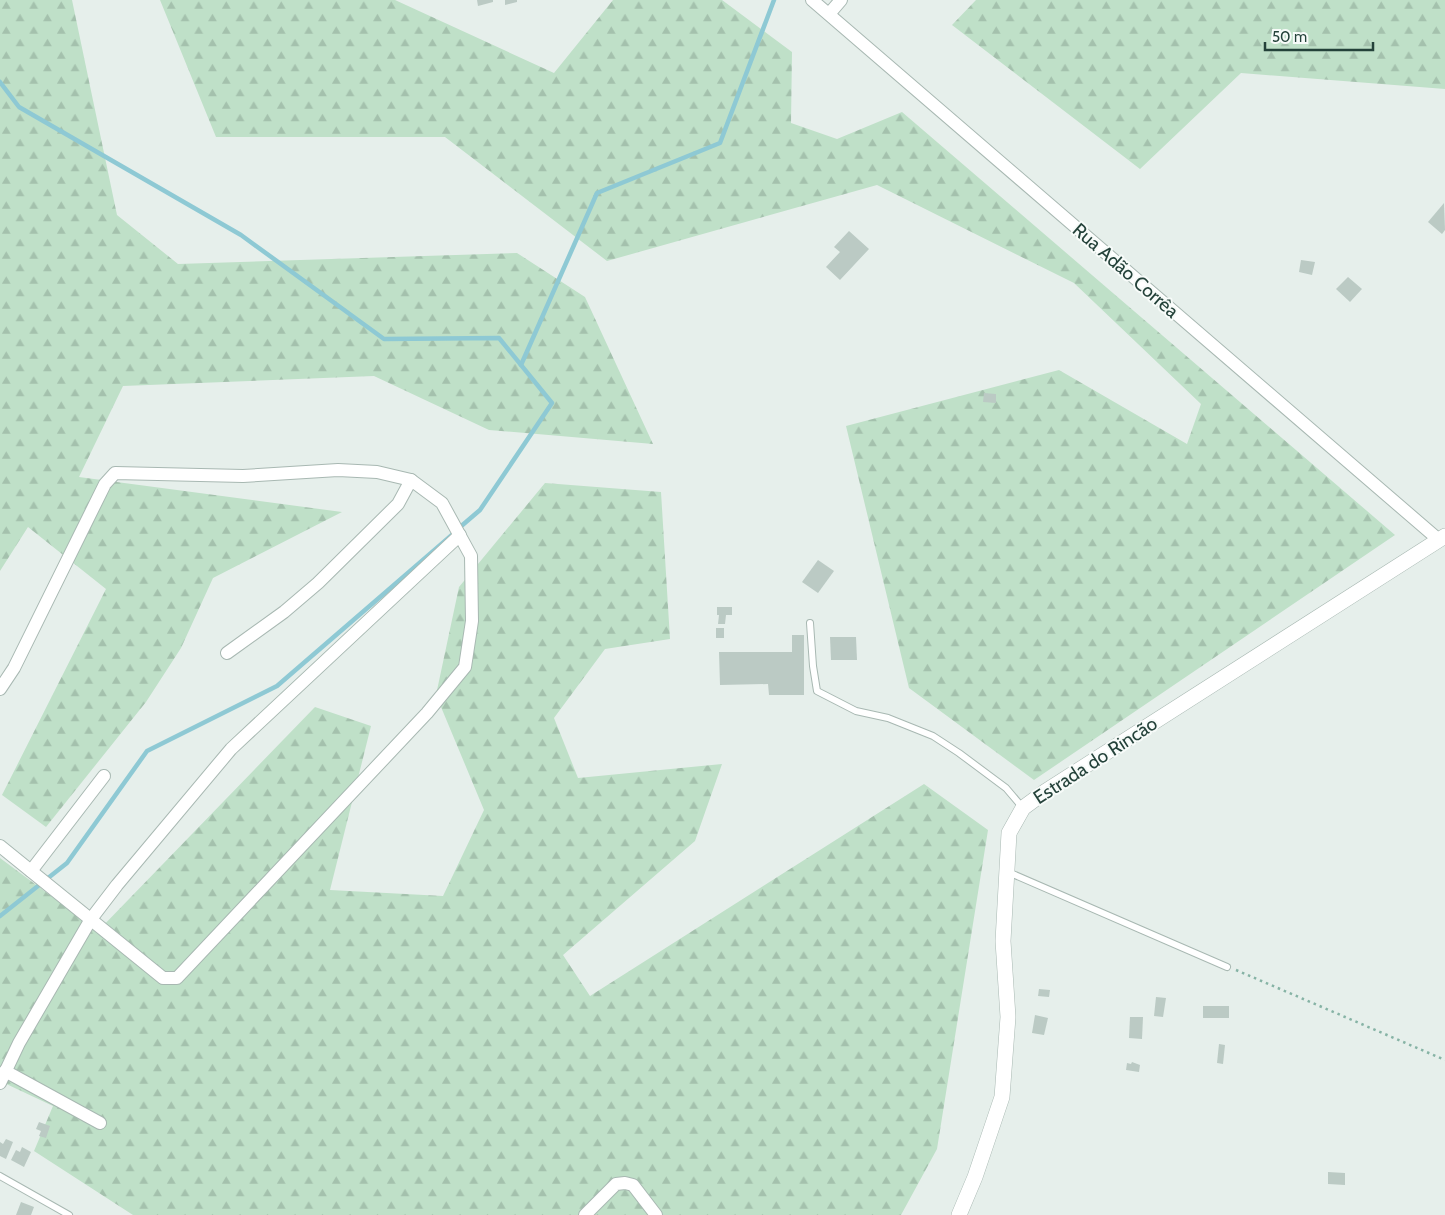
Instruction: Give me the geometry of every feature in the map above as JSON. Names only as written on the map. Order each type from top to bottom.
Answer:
[{"type":"street","name":"Rua Adão Corrêa","points":[[812,0],[1442,538]]},
{"type":"street","points":[[829,14],[841,0]]},
{"type":"street","points":[[0,689],[14,668],[104,484],[115,473],[243,476],[338,470],[377,472],[411,480],[442,503],[471,556],[472,621],[465,667],[427,713],[177,978],[163,978],[0,846]]},
{"type":"street","points":[[227,653],[284,612],[318,583],[398,504],[411,480]]},
{"type":"street","points":[[100,1123],[3,1077],[19,1043],[91,919],[231,749],[460,535]]},
{"type":"street","name":"Estrada do Rincão","points":[[959,1215],[975,1178],[1002,1097],[1008,1018],[1003,942],[1007,872],[1010,833],[1023,808],[1046,790],[1442,538]]},
{"type":"street","points":[[31,871],[104,776]]},
{"type":"street","points":[[585,1215],[616,1184],[625,1183],[633,1185],[656,1215]]},
{"type":"lane","points":[[810,623],[817,691],[856,711],[888,718],[933,736],[1006,788],[1023,808]]},
{"type":"lane","points":[[1007,872],[1227,967]]},
{"type":"lane","points":[[0,1176],[69,1215]]},
{"type":"path","points":[[1227,967],[1445,1060]]},
{"type":"green space","points":[[0,0],[72,0],[117,215],[178,264],[517,253],[585,297],[653,444],[489,430],[374,376],[123,386],[79,477],[342,512],[213,578],[181,648],[146,702],[46,827],[2,795],[106,589],[28,527],[0,571]]},
{"type":"green space","points":[[160,0],[395,0],[554,73],[613,0],[722,0],[792,52],[791,123],[837,139],[902,112],[1395,535],[1034,780],[909,688],[846,426],[1059,370],[1187,444],[1201,404],[1074,283],[877,185],[607,261],[445,137],[216,137]]},
{"type":"green space","points":[[976,0],[1445,0],[1445,89],[1241,73],[1140,169],[952,25]]},
{"type":"green space","points":[[545,483],[661,492],[670,639],[605,649],[554,718],[578,778],[722,764],[695,841],[563,955],[590,996],[924,784],[988,830],[937,1149],[901,1215],[133,1215],[34,1151],[53,1106],[0,1081],[0,858],[98,931],[315,707],[371,726],[330,890],[443,896],[484,810],[436,695],[459,587]]},
{"type":"building","points":[[477,0],[493,0],[493,2],[478,6]]},
{"type":"building","points":[[505,0],[517,0],[517,2],[505,5]]},
{"type":"building","points":[[1444,203],[1445,230],[1442,234],[1428,222]]},
{"type":"building","points":[[849,231],[869,249],[840,280],[826,267],[840,252],[834,247]]},
{"type":"building","points":[[1301,260],[1315,262],[1312,275],[1299,272]]},
{"type":"building","points":[[1348,277],[1362,289],[1350,302],[1336,289]]},
{"type":"building","points":[[984,393],[996,394],[996,403],[983,402]]},
{"type":"building","points":[[818,560],[834,571],[818,593],[802,582]]},
{"type":"building","points":[[717,607],[732,607],[732,615],[726,615],[725,624],[718,624],[719,615],[717,615]]},
{"type":"building","points":[[716,628],[724,628],[724,638],[716,638]]},
{"type":"building","points":[[792,635],[804,635],[804,695],[769,695],[768,684],[720,685],[719,652],[792,652]]},
{"type":"building","points":[[830,637],[856,637],[857,660],[831,660]]},
{"type":"building","points":[[1039,989],[1050,990],[1049,997],[1038,996]]},
{"type":"building","points":[[1156,997],[1166,998],[1163,1017],[1154,1016]]},
{"type":"building","points":[[1203,1006],[1229,1006],[1229,1018],[1203,1018]]},
{"type":"building","points":[[1035,1015],[1048,1018],[1044,1035],[1032,1033]]},
{"type":"building","points":[[1130,1017],[1143,1017],[1142,1039],[1129,1038]]},
{"type":"building","points":[[1219,1044],[1225,1045],[1223,1064],[1217,1063]]},
{"type":"building","points":[[1132,1062],[1140,1065],[1139,1072],[1126,1070],[1127,1063],[1131,1064]]},
{"type":"building","points":[[39,1122],[50,1126],[46,1138],[39,1136],[41,1131],[36,1129]]},
{"type":"building","points":[[6,1139],[13,1142],[6,1159],[0,1156],[0,1142],[3,1144]]},
{"type":"building","points":[[22,1147],[31,1152],[24,1167],[11,1160],[16,1150],[20,1152]]},
{"type":"building","points":[[1328,1172],[1345,1173],[1345,1185],[1328,1184]]},
{"type":"building","points":[[21,1202],[34,1207],[31,1215],[16,1215]]},
{"type":"waterway","points":[[521,365],[597,193],[720,143],[774,0]]},
{"type":"waterway","points":[[0,82],[19,107],[241,235],[384,339],[499,338],[552,403],[480,510],[459,528]]},
{"type":"waterway","points":[[0,916],[67,863],[147,751],[277,686],[453,534]]}]
